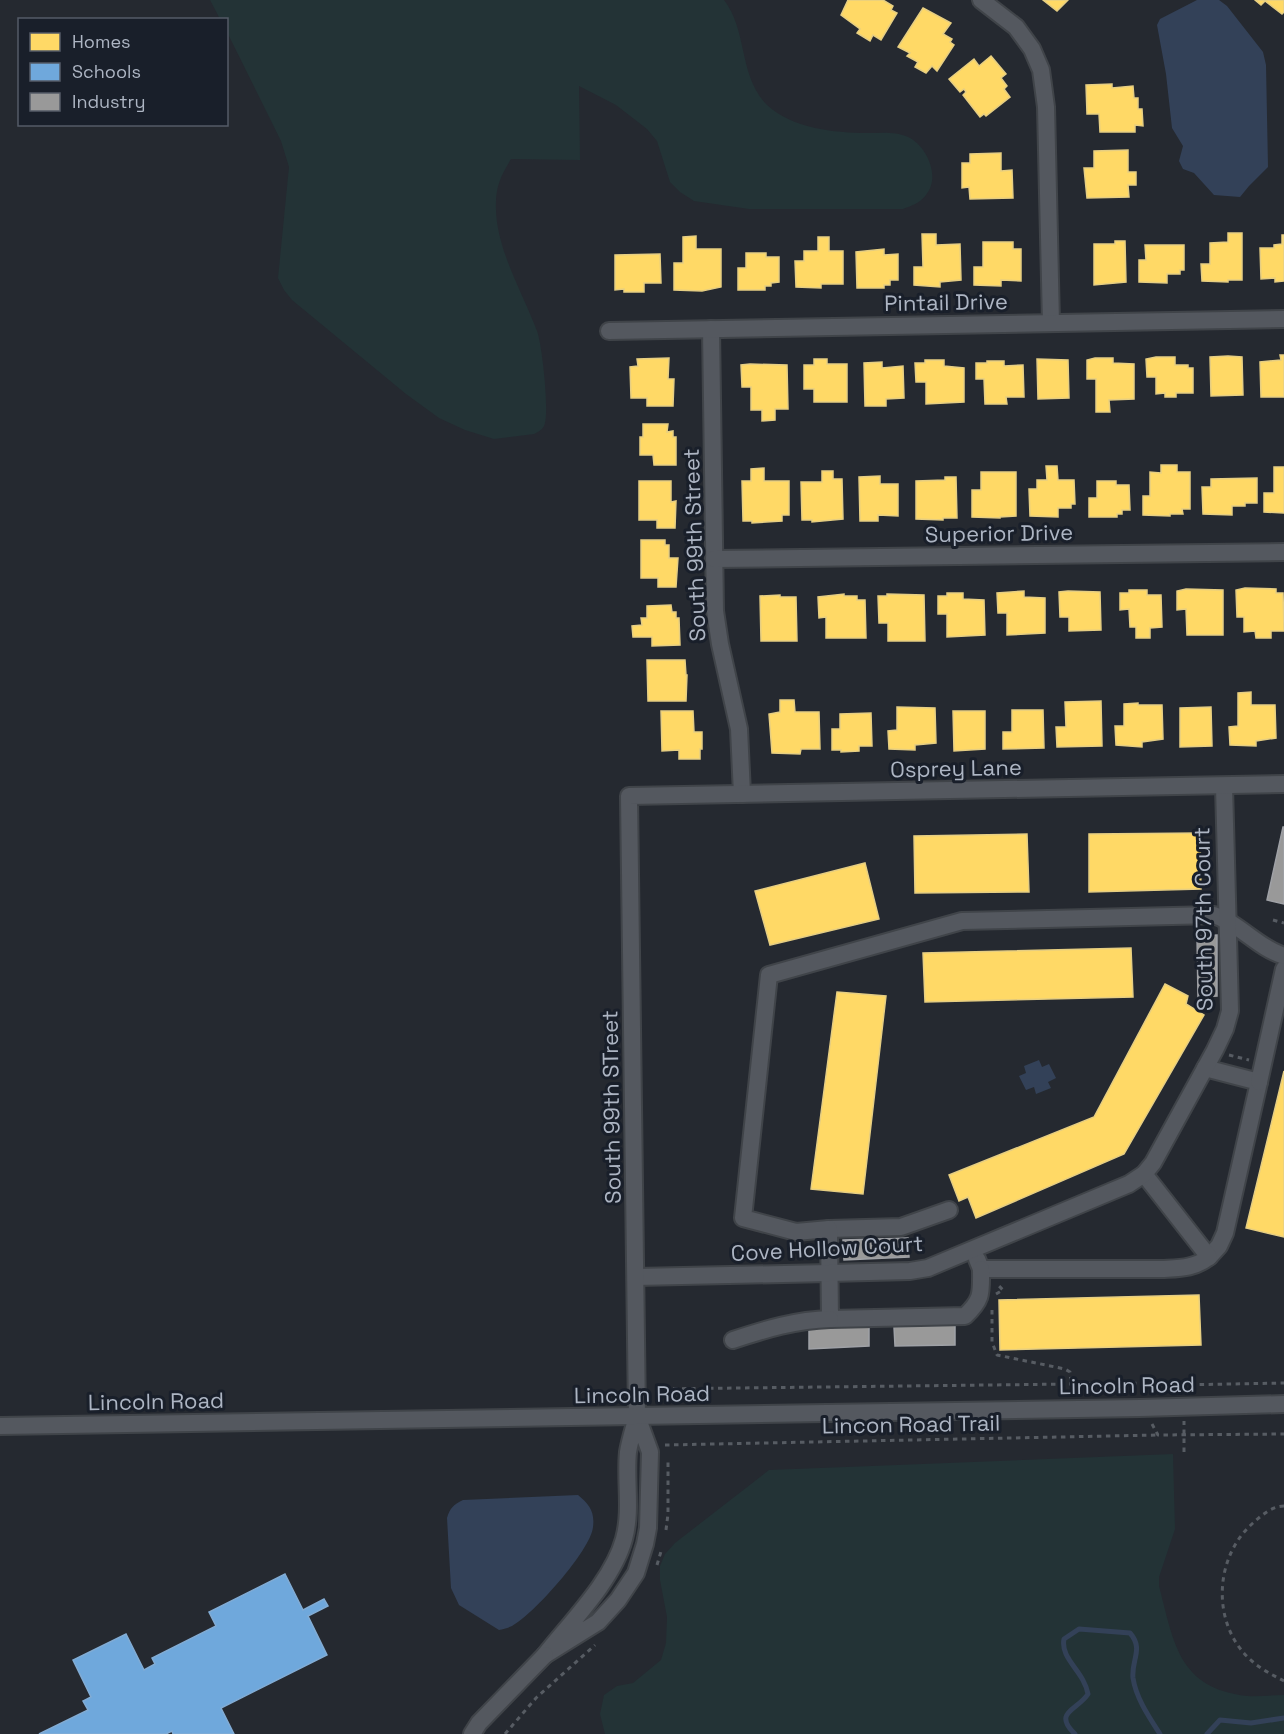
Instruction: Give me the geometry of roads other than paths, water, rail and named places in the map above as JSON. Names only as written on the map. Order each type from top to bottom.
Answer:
[{"type":"street","points":[[981,0],[1016,27],[1032,49],[1041,70],[1046,107],[1051,323]]},
{"type":"street","name":"Pintail Drive","points":[[609,331],[1284,319]]},
{"type":"street","name":"South 99th Street","points":[[711,328],[716,622],[739,729],[742,794]]},
{"type":"street","name":"Superior Drive","points":[[714,559],[1284,552]]},
{"type":"street","name":"Osprey Lane","points":[[628,796],[1284,784]]},
{"type":"street","name":"South 97th Court","points":[[1144,1174],[1153,1163],[1205,1068],[1225,1029],[1230,1011],[1224,786]]},
{"type":"street","name":"South 99th STreet","points":[[628,796],[637,1416]]},
{"type":"street","points":[[949,1210],[901,1227],[796,1232],[743,1218],[769,975],[962,921],[1214,915],[1228,920],[1259,944],[1284,956]]},
{"type":"street","points":[[981,1269],[1186,1268],[1199,1264],[1209,1257],[1219,1246],[1225,1233],[1284,969]]},
{"type":"street","points":[[1205,1068],[1259,1082]]},
{"type":"street","points":[[1144,1174],[1209,1257]]},
{"type":"street","name":"Cove Hollow Court","points":[[636,1277],[830,1274],[910,1271],[928,1268],[1129,1184],[1144,1174]]},
{"type":"street","points":[[829,1229],[830,1319]]},
{"type":"street","points":[[733,1340],[783,1324],[805,1320],[965,1316],[977,1305],[981,1292],[981,1269],[973,1250]]},
{"type":"street","name":"Lincoln Road","points":[[0,1426],[1284,1404]]},
{"type":"street","points":[[472,1734],[479,1723],[545,1655],[598,1589],[613,1565],[624,1539],[628,1511],[628,1452],[637,1416]]},
{"type":"street","points":[[545,1655],[598,1622],[618,1600],[636,1573],[648,1528],[650,1452],[637,1416]]},
{"type":"water","points":[[1197,0],[1219,0],[1227,6],[1263,52],[1266,65],[1268,167],[1240,197],[1214,195],[1194,173],[1183,169],[1179,161],[1183,146],[1172,128],[1166,74],[1157,25],[1160,19]]},
{"type":"water","points":[[1039,1060],[1042,1067],[1049,1064],[1056,1078],[1048,1082],[1051,1088],[1036,1094],[1034,1087],[1026,1090],[1019,1076],[1026,1073],[1024,1066]]},
{"type":"water","points":[[578,1495],[592,1513],[593,1527],[590,1537],[572,1566],[533,1609],[512,1626],[499,1630],[459,1605],[451,1588],[447,1518],[454,1505],[463,1500]]},
{"type":"waterway","points":[[1075,1734],[1069,1727],[1066,1716],[1088,1694],[1086,1686],[1066,1653],[1064,1639],[1079,1629],[1130,1633],[1137,1650],[1133,1672],[1137,1693],[1160,1734]]},
{"type":"waterway","points":[[1207,1734],[1220,1720],[1251,1723],[1284,1718]]}]
